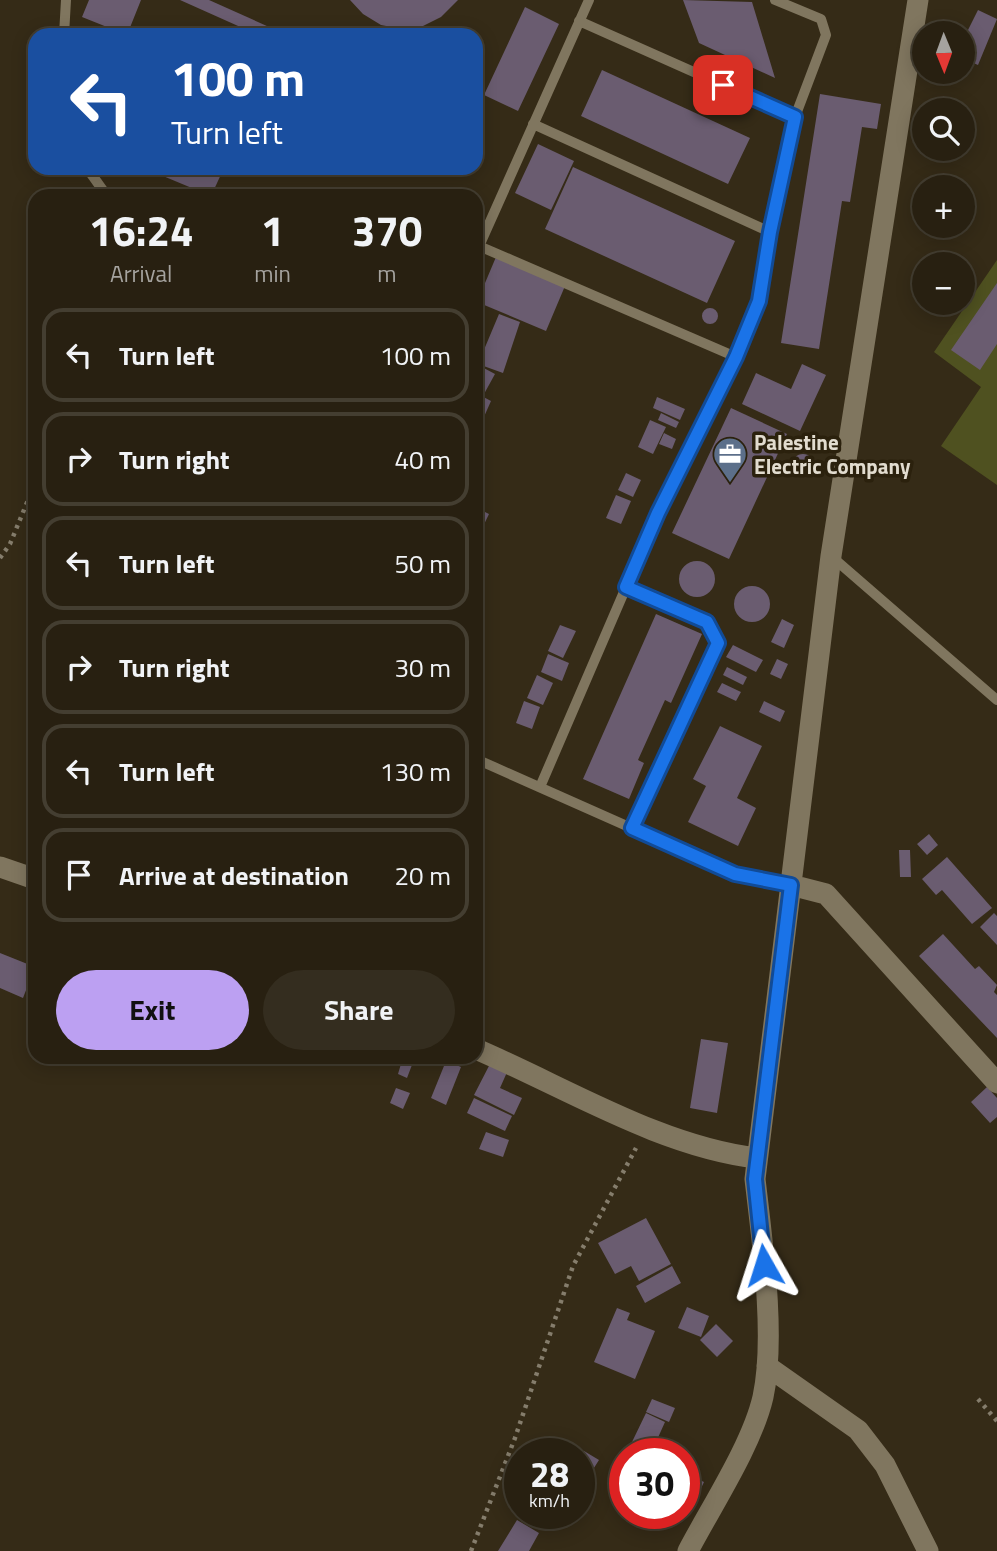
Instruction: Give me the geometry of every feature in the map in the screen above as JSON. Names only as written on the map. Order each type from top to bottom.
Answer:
[{"type":"street","points":[[688,1551],[752,1429],[763,1397],[766,1366],[764,1265],[755,1179],[757,1158],[831,556],[918,0]]},
{"type":"street","points":[[0,867],[28,877]]},
{"type":"street","points":[[791,885],[826,894],[997,1083]]},
{"type":"street","points":[[483,1052],[647,1127],[730,1155],[757,1158]]},
{"type":"street","points":[[766,1366],[858,1430],[885,1465],[928,1551]]},
{"type":"lane","points":[[64,28],[66,0]]},
{"type":"lane","points":[[483,236],[589,0]]},
{"type":"lane","points":[[540,787],[658,513],[736,357],[759,301],[770,232],[795,117],[826,35],[821,19],[775,0]]},
{"type":"lane","points":[[579,21],[795,117]]},
{"type":"lane","points":[[533,124],[770,232]]},
{"type":"lane","points":[[483,252],[736,357]]},
{"type":"lane","points":[[831,556],[997,700]]},
{"type":"lane","points":[[626,587],[707,622],[718,643],[632,828]]},
{"type":"lane","points":[[483,762],[735,874],[791,885]]},
{"type":"path","points":[[0,558],[10,544],[28,500]]},
{"type":"path","points":[[471,1551],[514,1438],[573,1266],[647,1127]]},
{"type":"path","points":[[978,1399],[997,1421]]},
{"type":"shaded area","points":[[997,260],[997,485],[941,446],[981,387],[934,352],[959,315],[975,315],[975,292]]},
{"type":"building","points":[[89,0],[141,0],[130,28],[110,28],[82,17]]},
{"type":"building","points":[[180,0],[209,0],[271,28],[242,28]]},
{"type":"building","points":[[350,0],[458,0],[441,17],[423,26],[397,28],[381,25],[363,14]]},
{"type":"building","points":[[683,0],[752,2],[775,78],[699,43]]},
{"type":"building","points":[[525,7],[559,24],[518,111],[484,95]]},
{"type":"building","points":[[978,10],[997,19],[978,65],[975,64],[975,21],[972,21]]},
{"type":"building","points":[[602,70],[750,138],[728,184],[581,116]]},
{"type":"building","points":[[820,94],[881,104],[877,129],[862,127],[850,202],[842,201],[819,349],[781,343]]},
{"type":"building","points":[[538,144],[574,161],[551,210],[515,193]]},
{"type":"building","points":[[573,167],[735,241],[707,303],[545,229]]},
{"type":"building","points":[[221,175],[214,189],[194,189],[163,176]]},
{"type":"building","points":[[496,257],[565,286],[546,331],[483,305],[483,288]]},
{"type":"building","points":[[997,283],[997,344],[980,370],[951,350]]},
{"type":"building","points":[[710,308],[718,316],[710,324],[702,316]]},
{"type":"building","points":[[499,314],[520,322],[503,373],[483,366],[483,352]]},
{"type":"building","points":[[802,364],[826,375],[800,431],[742,404],[756,373],[791,389]]},
{"type":"building","points":[[483,368],[495,374],[483,394]]},
{"type":"building","points":[[483,397],[491,401],[483,419]]},
{"type":"building","points":[[657,397],[685,409],[680,420],[653,408]]},
{"type":"building","name":"Palestine Electric Company","points":[[731,408],[787,434],[729,559],[672,533]]},
{"type":"building","points":[[661,413],[679,422],[676,428],[658,420]]},
{"type":"building","points":[[650,420],[666,427],[653,454],[638,447]]},
{"type":"building","points":[[664,433],[676,439],[672,449],[659,444]]},
{"type":"building","points":[[803,454],[811,457],[814,465],[811,473],[803,476],[795,473],[792,465],[795,457]]},
{"type":"building","points":[[626,473],[641,480],[633,497],[618,490]]},
{"type":"building","points":[[616,495],[631,501],[621,524],[606,518]]},
{"type":"building","points":[[483,511],[489,514],[483,526]]},
{"type":"building","points":[[697,561],[710,566],[715,579],[710,592],[697,597],[684,592],[679,579],[684,566]]},
{"type":"building","points":[[752,586],[765,591],[770,604],[765,617],[752,622],[739,617],[734,604],[739,591]]},
{"type":"building","points":[[656,614],[702,634],[671,703],[665,700],[638,760],[644,763],[629,799],[583,779]]},
{"type":"building","points":[[782,619],[794,625],[784,648],[771,642]]},
{"type":"building","points":[[560,625],[576,631],[563,658],[548,651]]},
{"type":"building","points":[[733,645],[763,660],[756,672],[726,657]]},
{"type":"building","points":[[548,654],[569,663],[562,681],[541,672]]},
{"type":"building","points":[[777,659],[788,664],[781,679],[770,674]]},
{"type":"building","points":[[727,667],[747,677],[743,685],[723,675]]},
{"type":"building","points":[[537,675],[553,683],[543,705],[527,698]]},
{"type":"building","points":[[722,683],[741,692],[736,701],[717,692]]},
{"type":"building","points":[[524,701],[540,707],[532,729],[516,723]]},
{"type":"building","points":[[764,701],[785,711],[780,722],[759,712]]},
{"type":"building","points":[[720,726],[762,746],[737,798],[756,808],[738,846],[688,822],[706,786],[693,779]]},
{"type":"building","points":[[929,834],[938,845],[927,855],[917,844]]},
{"type":"building","points":[[899,850],[910,850],[911,877],[900,877]]},
{"type":"building","points":[[947,857],[992,908],[972,924],[942,890],[936,895],[922,879]]},
{"type":"building","points":[[994,913],[997,916],[997,945],[980,927]]},
{"type":"building","points":[[943,934],[975,969],[979,966],[997,985],[994,992],[997,995],[997,1038],[919,956]]},
{"type":"building","points":[[0,953],[28,964],[28,985],[23,998],[0,988]]},
{"type":"building","points":[[701,1039],[728,1043],[717,1113],[690,1108]]},
{"type":"building","points":[[491,1062],[508,1070],[500,1088],[522,1098],[514,1115],[474,1095]]},
{"type":"building","points":[[401,1064],[412,1064],[407,1078],[398,1074]]},
{"type":"building","points":[[445,1064],[461,1067],[446,1105],[431,1098]]},
{"type":"building","points":[[987,1087],[997,1098],[997,1117],[990,1123],[971,1102]]},
{"type":"building","points":[[396,1088],[410,1093],[403,1109],[390,1103]]},
{"type":"building","points":[[474,1098],[512,1116],[505,1131],[467,1113]]},
{"type":"building","points":[[486,1132],[509,1140],[503,1157],[479,1149]]},
{"type":"building","points":[[646,1218],[671,1264],[639,1281],[631,1266],[615,1274],[598,1243]]},
{"type":"building","points":[[672,1266],[681,1283],[645,1303],[636,1286]]},
{"type":"building","points":[[687,1307],[709,1316],[701,1337],[678,1328]]},
{"type":"building","points":[[617,1308],[630,1313],[627,1320],[655,1331],[635,1379],[594,1362]]},
{"type":"building","points":[[716,1324],[733,1341],[717,1357],[700,1340]]},
{"type":"building","points":[[652,1399],[675,1408],[669,1422],[646,1412]]},
{"type":"building","points":[[646,1413],[665,1422],[658,1438],[634,1438]]},
{"type":"building","points":[[511,1529],[532,1529],[539,1533],[529,1551],[498,1551]]},
{"type":"place","name":"Palestine Electric Company","points":[[730,484]]},
{"type":"route","points":[[723,85],[795,117],[770,232],[759,301],[736,357],[658,513],[626,587],[707,622],[718,643],[632,828],[735,874],[791,885],[755,1179],[764,1265]]}]
